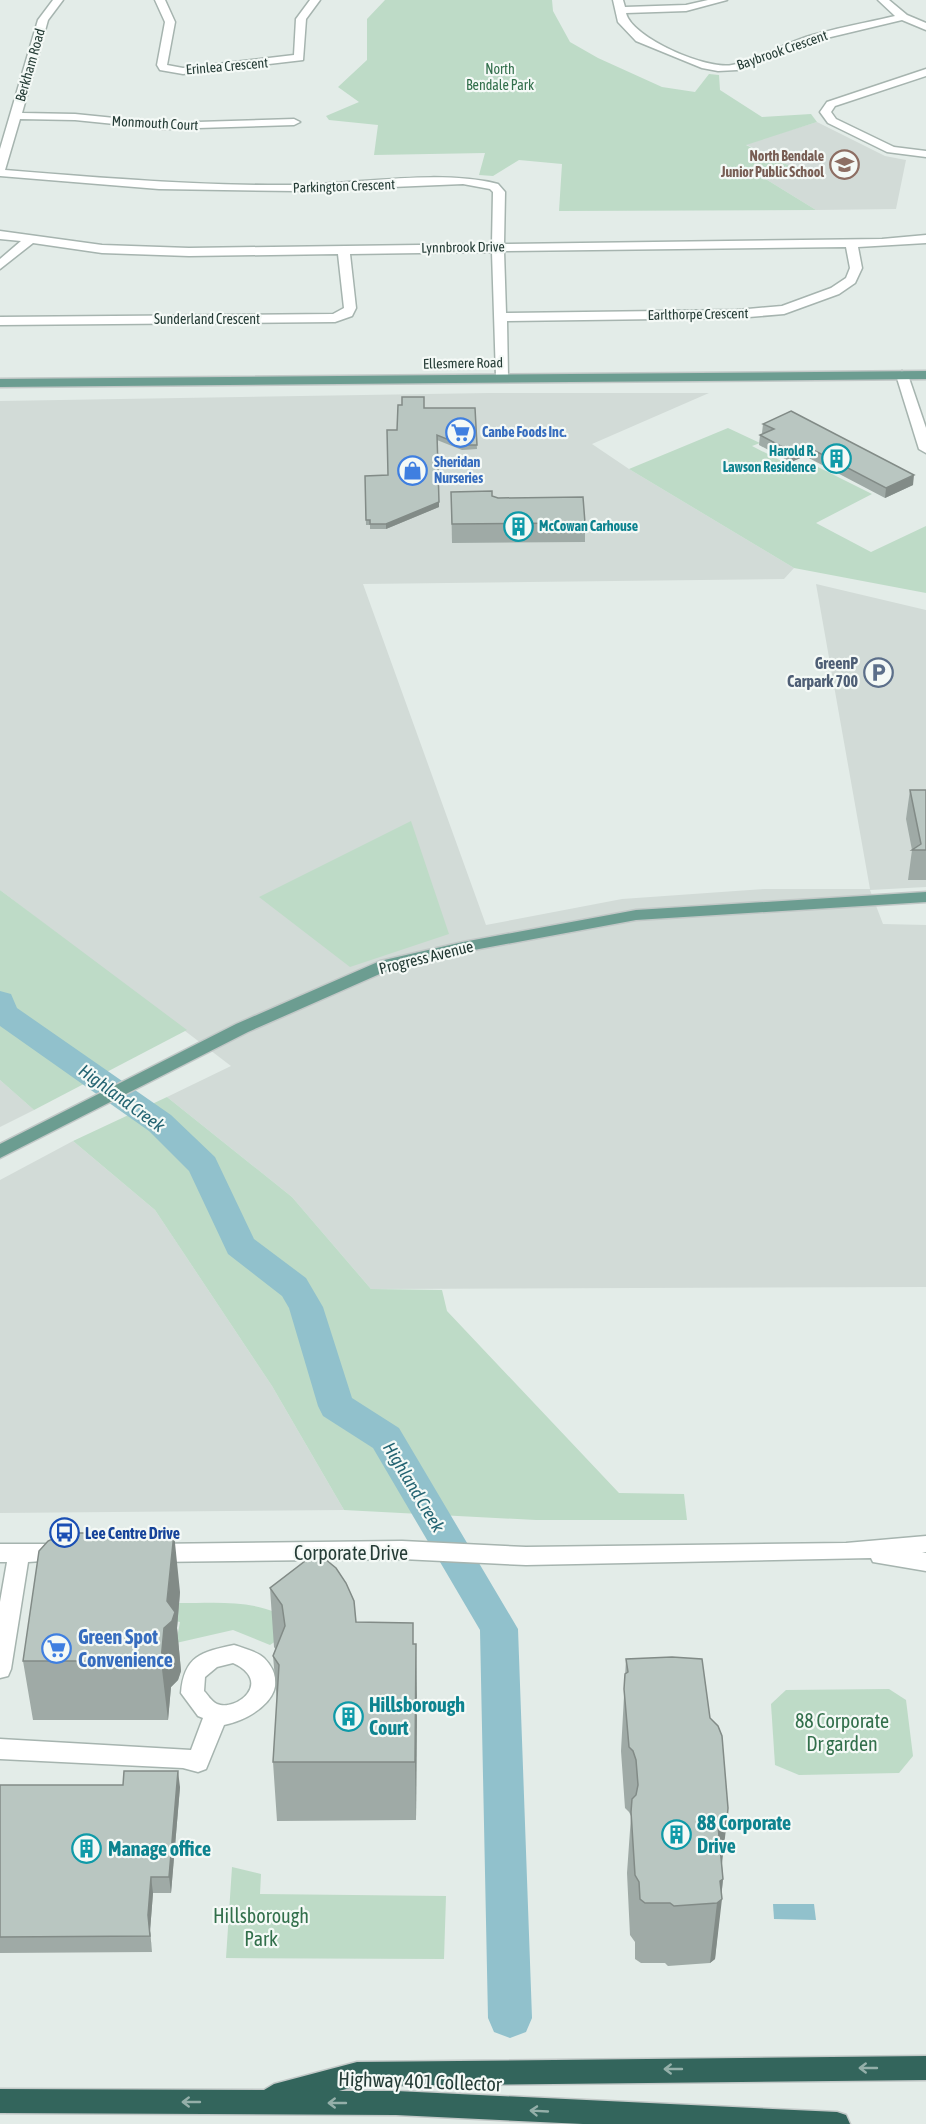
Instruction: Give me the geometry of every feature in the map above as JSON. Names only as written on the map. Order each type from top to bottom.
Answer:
[{"type":"highway","points":[[249,2103],[357,2074],[926,2068]]},
{"type":"highway","name":"Highway 401 Collector","points":[[0,2101],[396,2103],[837,2124]]},
{"type":"main road","name":"Ellesmere Road","points":[[0,383],[926,375]]},
{"type":"main road","name":"Progress Avenue","points":[[0,1152],[242,1028],[386,965],[463,947],[636,915],[750,906],[891,901],[926,897]]},
{"type":"main road","name":"Progress Avenue","points":[[891,901],[926,905]]},
{"type":"street","name":"Berkham Road","points":[[0,171],[43,20],[58,0]]},
{"type":"street","name":"Erinlea Crescent","points":[[160,0],[170,22],[162,65],[164,68],[183,71],[299,58],[302,19],[315,0]]},
{"type":"street","points":[[618,5],[687,8],[722,0]]},
{"type":"street","points":[[883,0],[903,17],[926,27]]},
{"type":"street","name":"Baybrook Crescent","points":[[618,5],[622,22],[640,39],[706,66],[718,68],[733,68],[811,39],[903,17]]},
{"type":"street","points":[[926,72],[831,104],[825,112],[832,121],[891,150],[926,154]]},
{"type":"street","name":"Monmouth Court","points":[[15,116],[75,117],[164,126],[294,123]]},
{"type":"street","name":"Parkington Crescent","points":[[0,171],[166,187],[297,188],[474,182],[494,186],[499,192],[498,246],[502,377]]},
{"type":"street","name":"Lynnbrook Drive","points":[[0,235],[133,251],[850,244],[926,239]]},
{"type":"street","points":[[0,265],[30,240]]},
{"type":"street","name":"Earlthorpe Crescent","points":[[500,316],[737,314],[784,310],[835,291],[851,280],[856,268],[850,244]]},
{"type":"street","name":"Sunderland Crescent","points":[[0,321],[335,318],[348,313],[351,302],[344,249]]},
{"type":"street","points":[[902,375],[926,449]]},
{"type":"street","name":"Corporate Drive","points":[[127,1553],[402,1550],[518,1556],[846,1552],[926,1544]]},
{"type":"street","name":"Corporate Drive","points":[[846,1552],[926,1562]]},
{"type":"street","points":[[0,1669],[9,1553],[79,1553]]},
{"type":"street","points":[[0,1749],[183,1758],[198,1762],[216,1714]]},
{"type":"shaded area","name":"North Bendale Junior Public School","points":[[817,122],[885,156],[906,160],[896,209],[816,210],[764,178],[793,168],[745,144]]},
{"type":"shaded area","points":[[489,393],[709,393],[592,444],[629,469],[794,568],[784,579],[363,584],[486,925],[622,899],[764,889],[870,889],[816,584],[926,610],[926,887],[870,890],[883,924],[926,925],[926,1287],[371,1289],[292,1197],[167,1097],[231,1066],[0,890],[0,401]]},
{"type":"shaded area","points":[[0,1080],[34,1110],[0,1127]]},
{"type":"shaded area","points":[[73,1141],[155,1210],[272,1386],[344,1510],[0,1513],[0,1180]]},
{"type":"green space","name":"North Bendale Park","points":[[385,0],[552,0],[553,11],[570,42],[598,58],[662,87],[695,92],[709,74],[719,75],[720,90],[762,117],[811,114],[817,122],[746,145],[794,168],[764,178],[816,210],[559,211],[562,164],[519,160],[493,176],[479,175],[485,153],[374,155],[378,125],[329,120],[326,116],[359,102],[338,87],[367,60],[367,19]]},
{"type":"green space","points":[[728,428],[760,443],[752,446],[795,468],[808,462],[872,494],[816,523],[871,552],[926,526],[926,593],[794,568],[629,469]]},
{"type":"green space","points":[[411,821],[449,934],[350,967],[259,897]]},
{"type":"green space","points":[[0,890],[187,1030],[34,1110],[0,1080]]},
{"type":"green space","points":[[167,1097],[292,1197],[371,1289],[442,1290],[447,1311],[619,1493],[684,1494],[687,1520],[536,1520],[344,1510],[272,1386],[155,1210],[73,1141]]},
{"type":"green space","points":[[177,1603],[226,1603],[255,1606],[270,1610],[300,1625],[270,1645],[233,1630],[176,1643],[180,1622],[175,1621]]},
{"type":"green space","name":"88 Corporate Dr garden","points":[[889,1689],[906,1700],[913,1756],[899,1773],[799,1775],[775,1765],[771,1704],[786,1690]]},
{"type":"green space","name":"Hillsborough Park","points":[[232,1867],[261,1874],[260,1894],[446,1896],[444,1959],[226,1958]]},
{"type":"water","points":[[773,1904],[814,1904],[816,1920],[774,1919]]},
{"type":"building","name":"Sheridan Nurseries","points":[[402,397],[424,397],[424,408],[475,408],[477,445],[462,445],[437,435],[439,502],[386,524],[370,524],[370,520],[366,520],[365,476],[388,475],[387,430],[397,430],[398,405],[402,405]]},
{"type":"building","name":"Harold R. Lawson Residence","points":[[791,411],[914,475],[886,488],[806,446],[792,452],[760,435],[774,429],[763,424]]},
{"type":"building","points":[[492,491],[492,496],[498,498],[583,497],[585,523],[452,524],[451,492]]},
{"type":"building","points":[[910,790],[926,790],[926,850],[912,850],[921,844]]},
{"type":"building","points":[[65,1533],[174,1533],[167,1601],[175,1612],[172,1621],[164,1628],[161,1661],[23,1661],[39,1551],[48,1541]]},
{"type":"building","name":"Hillsborough Court","points":[[313,1555],[320,1555],[336,1568],[346,1583],[354,1601],[356,1622],[413,1623],[413,1644],[416,1644],[415,1762],[273,1762],[279,1665],[273,1656],[285,1626],[282,1605],[270,1588]]},
{"type":"building","name":"88 Corporate Drive","points":[[672,1657],[702,1659],[710,1718],[718,1726],[722,1736],[728,1808],[727,1820],[718,1826],[723,1879],[720,1881],[722,1899],[717,1903],[674,1906],[670,1903],[645,1903],[640,1899],[639,1882],[635,1875],[631,1812],[632,1799],[636,1795],[638,1785],[636,1760],[629,1747],[624,1689],[625,1674],[628,1672],[626,1659]]},
{"type":"building","name":"Manage office","points":[[124,1771],[178,1771],[169,1877],[151,1877],[148,1915],[150,1936],[0,1937],[0,1785],[123,1785]]},
{"type":"waterway","name":"Highland Creek","points":[[0,1001],[3,1013],[160,1123],[203,1165],[240,1246],[294,1287],[306,1307],[336,1406],[386,1438],[499,1629],[510,2018]]},
{"type":"place","name":"North Bendale Junior Public School","points":[[845,164]]},
{"type":"place","name":"Canbe Foods Inc.","points":[[461,432]]},
{"type":"place","name":"Harold R. Lawson Residence","points":[[837,459]]},
{"type":"place","name":"Sheridan Nurseries","points":[[413,470]]},
{"type":"place","name":"McCowan Carhouse","points":[[518,526]]},
{"type":"place","name":"GreenP Carpark 700","points":[[879,672]]},
{"type":"place","name":"Lee Centre Drive","points":[[64,1533]]},
{"type":"place","name":"Green Spot Convenience","points":[[57,1648]]},
{"type":"place","name":"Hillsborough Court","points":[[348,1716]]},
{"type":"place","name":"88 Corporate Drive","points":[[676,1834]]},
{"type":"place","name":"Manage office","points":[[87,1848]]}]
